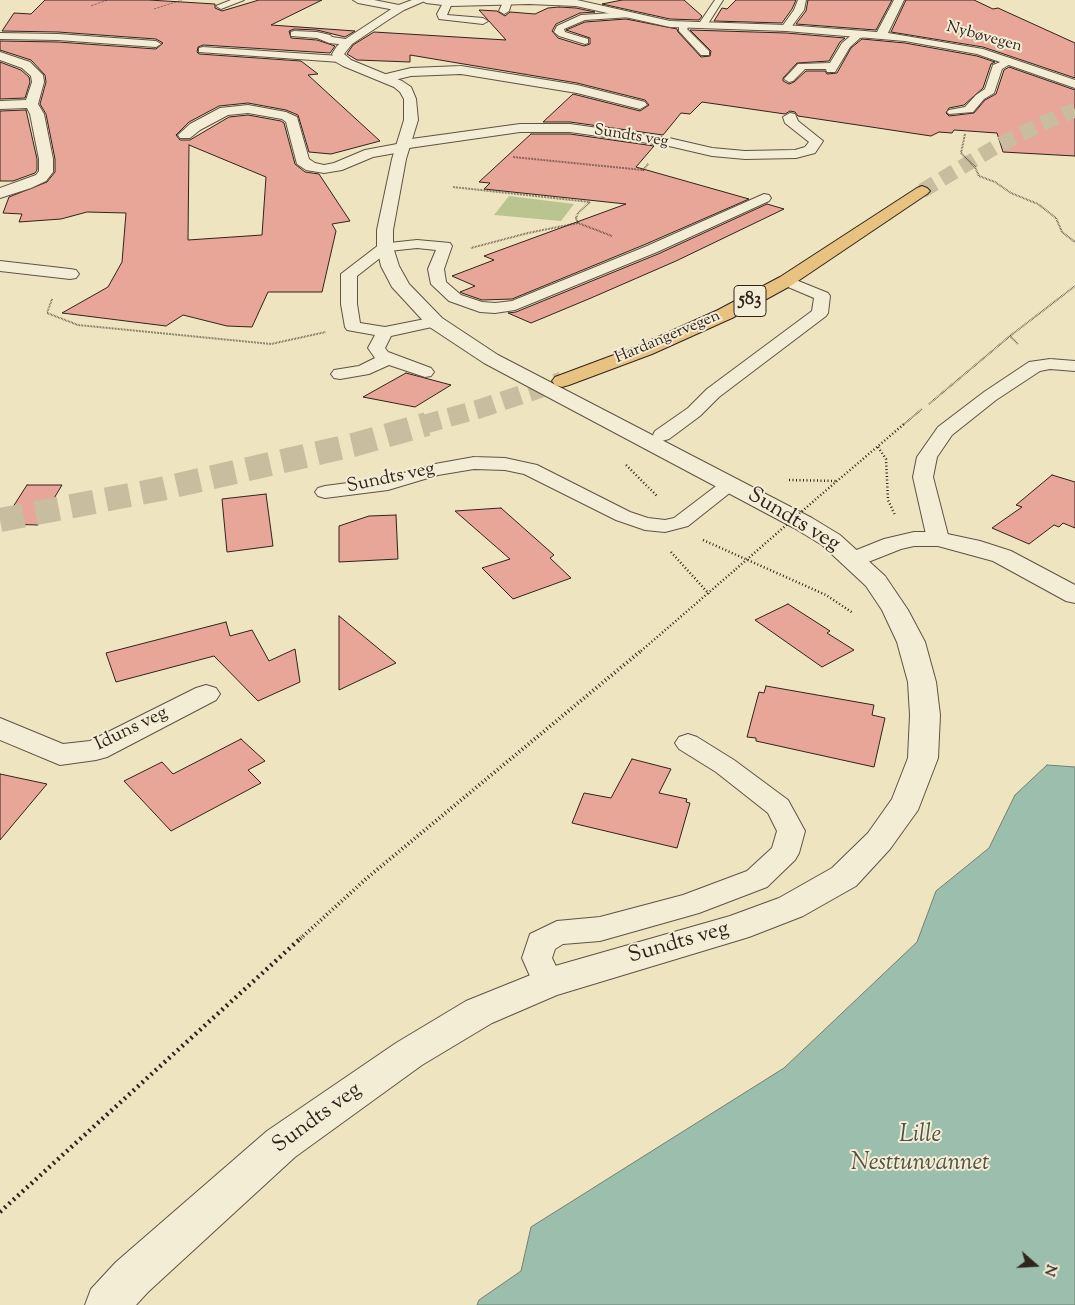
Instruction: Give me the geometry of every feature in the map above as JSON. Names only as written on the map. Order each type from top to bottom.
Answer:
[{"type":"main road","name":"Hardangervegen","points":[[562,381],[654,346],[725,314],[786,281],[922,191]]},
{"type":"street","points":[[358,0],[424,3]]},
{"type":"street","points":[[881,35],[900,1]]},
{"type":"street","points":[[344,50],[424,3]]},
{"type":"street","name":"Nybøvegen","points":[[424,3],[506,6],[576,3],[656,22],[703,26],[786,28],[881,35],[952,45],[1010,61],[1075,84]]},
{"type":"street","name":"Sundts veg","points":[[107,1305],[132,1277],[281,1144],[409,1054],[480,1012],[548,983],[737,927],[791,906],[844,877],[879,841],[907,802],[923,758],[925,716],[922,682],[911,642],[895,610],[876,581],[831,540],[731,484],[491,359],[435,322],[401,287],[390,266],[385,246],[386,222],[403,146],[412,120],[410,99],[406,90],[344,50]]},
{"type":"street","points":[[0,56],[26,65],[37,75],[38,82],[31,104],[37,114],[46,160],[46,172],[41,178],[0,193]]},
{"type":"street","name":"Sundts veg","points":[[386,78],[411,72],[461,70],[577,90],[640,105]]},
{"type":"street","points":[[0,105],[31,104]]},
{"type":"street","points":[[185,135],[195,127],[225,112],[248,109],[286,116],[292,120],[302,160],[311,167],[324,169],[338,166],[370,153],[403,146]]},
{"type":"street","name":"Sundts veg","points":[[403,146],[520,128],[561,128],[634,136],[712,152],[745,155],[796,154],[810,150],[816,140],[792,122],[790,117]]},
{"type":"street","points":[[0,266],[70,274]]},
{"type":"street","points":[[853,560],[893,544],[926,539],[971,546],[1002,556],[1075,595]]},
{"type":"street","name":"Iduns veg","points":[[0,728],[60,755],[96,750],[206,694]]},
{"type":"lane","points":[[221,6],[240,0]]},
{"type":"lane","points":[[703,26],[719,0]]},
{"type":"lane","points":[[786,28],[799,10],[802,0]]},
{"type":"lane","points":[[424,3],[442,14],[442,17],[483,21]]},
{"type":"lane","points":[[585,41],[562,34],[559,32],[560,28],[570,22],[584,18],[628,15]]},
{"type":"lane","points":[[685,25],[682,29],[705,53]]},
{"type":"lane","points":[[294,34],[317,35],[328,38],[328,40],[344,50]]},
{"type":"lane","points":[[789,79],[802,66],[832,68],[846,45],[857,35],[865,34]]},
{"type":"lane","points":[[0,36],[58,37],[156,44]]},
{"type":"lane","points":[[203,50],[344,50]]},
{"type":"lane","points":[[966,128],[969,110],[980,97],[990,91],[997,67],[1010,61]]},
{"type":"lane","points":[[953,112],[969,110]]},
{"type":"lane","points":[[435,322],[384,332],[353,327],[348,304],[349,274],[385,246],[417,244],[445,246],[436,269],[439,284],[455,298],[480,307],[495,308],[515,305],[652,249],[764,198]]},
{"type":"lane","points":[[662,434],[694,412],[714,393],[820,313],[822,296],[786,281]]},
{"type":"lane","points":[[384,332],[376,348],[382,356],[425,372]]},
{"type":"lane","points":[[340,374],[363,370],[388,359]]},
{"type":"lane","points":[[926,539],[923,476],[927,457],[945,431],[990,396],[1035,366],[1050,364],[1075,366]]},
{"type":"lane","name":"Sundts veg","points":[[325,492],[388,484],[435,470],[474,463],[505,464],[530,469],[623,516],[645,524],[664,526],[681,522],[731,484]]},
{"type":"lane","points":[[548,983],[537,958],[541,942],[556,933],[600,929],[689,905],[757,878],[785,852],[791,831],[778,807],[725,766],[688,744]]},
{"type":"path","points":[[91,6],[107,0]]},
{"type":"path","points":[[154,9],[182,0]]},
{"type":"path","points":[[966,128],[961,153],[975,167],[979,176],[995,182],[1011,193],[1038,204],[1056,218],[1062,232],[1075,242]]},
{"type":"path","points":[[511,156],[643,170],[651,159]]},
{"type":"path","points":[[444,248],[474,248],[528,233],[578,223],[576,218],[578,213],[590,202],[453,187]]},
{"type":"path","points":[[70,274],[57,288],[46,313],[78,324],[226,342],[271,344],[353,327]]},
{"type":"path","points":[[0,1212],[367,878],[709,594],[824,492],[1010,336],[1075,286]]},
{"type":"path","points":[[878,447],[886,459],[888,500],[892,511],[926,539]]},
{"type":"path","points":[[622,461],[681,522],[705,542],[794,580],[826,596],[853,613]]},
{"type":"path","points":[[645,524],[655,538],[678,558],[709,594]]},
{"type":"shaded area","points":[[509,196],[574,204],[561,221],[494,215]]},
{"type":"water","name":"Lille Nesttunvannet","points":[[1047,765],[1075,767],[1075,1305],[477,1305],[479,1300],[521,1271],[531,1227],[784,1068],[917,942],[936,891],[989,848],[1015,795]]},
{"type":"building","points":[[45,0],[149,0],[215,4],[215,8],[222,11],[259,0],[322,0],[271,25],[355,31],[345,37],[317,30],[294,29],[289,31],[291,38],[317,40],[335,46],[330,53],[203,45],[198,47],[197,52],[199,54],[301,61],[318,74],[308,75],[380,141],[331,154],[309,152],[298,115],[286,110],[248,103],[219,106],[189,122],[176,135],[180,140],[190,140],[229,117],[248,115],[284,123],[295,164],[305,172],[319,174],[350,221],[332,224],[336,231],[322,292],[268,292],[252,327],[227,326],[183,315],[166,326],[62,313],[108,287],[122,262],[126,213],[87,212],[61,219],[19,222],[22,214],[3,213],[9,197],[47,182],[55,172],[55,159],[46,114],[40,104],[46,82],[45,75],[31,60],[0,50],[0,41],[58,42],[156,49],[163,43],[156,39],[58,32],[2,31],[14,13],[31,14]],"holes":[[[189,145],[266,177],[262,235],[188,240]]]},
{"type":"building","points":[[622,0],[684,0],[702,16],[699,20],[670,19],[602,4]]},
{"type":"building","points":[[736,0],[796,0],[782,23],[714,21],[722,8],[727,9]]},
{"type":"building","points":[[808,0],[892,0],[876,30],[796,24],[806,11]]},
{"type":"building","points":[[906,0],[974,0],[993,9],[998,8],[1075,43],[1075,78],[983,47],[891,32]]},
{"type":"building","points":[[559,7],[595,12],[580,13],[556,24],[552,31],[558,38],[584,46],[590,44],[590,38],[566,30],[585,22],[626,19],[677,29],[701,57],[710,56],[711,51],[690,30],[786,33],[845,38],[840,42],[829,61],[797,63],[783,78],[783,81],[789,84],[806,71],[825,71],[827,74],[837,73],[851,48],[862,39],[905,43],[977,56],[995,62],[991,64],[983,88],[964,105],[949,108],[946,113],[949,116],[974,113],[985,100],[996,94],[1004,70],[1009,67],[1075,90],[1075,156],[1003,152],[997,133],[954,130],[952,133],[939,132],[931,136],[798,116],[795,112],[790,111],[785,114],[702,102],[690,114],[681,113],[663,135],[570,122],[543,122],[573,94],[640,111],[649,105],[645,100],[577,83],[410,55],[410,62],[357,60],[347,54],[353,45],[374,32],[506,40],[479,10],[497,11],[505,16],[510,12],[535,14],[548,8]]},
{"type":"building","points":[[0,62],[21,70],[29,77],[30,82],[25,98],[0,99]]},
{"type":"building","points":[[26,110],[37,159],[37,170],[35,173],[13,181],[0,181],[0,111]]},
{"type":"building","points":[[531,134],[570,134],[654,146],[636,167],[749,199],[512,299],[482,300],[462,293],[460,292],[475,286],[452,276],[494,260],[484,256],[626,204],[484,189],[490,183],[479,182]]},
{"type":"building","points":[[767,204],[784,209],[676,261],[591,298],[531,323],[508,313],[516,312],[658,254]]},
{"type":"building","points":[[406,373],[451,385],[415,407],[363,397]]},
{"type":"building","points":[[1052,475],[1075,482],[1075,528],[1063,523],[1059,527],[1054,525],[1029,544],[992,528],[1022,507],[1016,505]]},
{"type":"building","points":[[27,485],[62,485],[38,525],[2,524]]},
{"type":"building","points":[[266,494],[273,546],[227,552],[222,499]]},
{"type":"building","points":[[501,508],[554,555],[550,558],[571,578],[513,599],[482,568],[510,559],[455,511]]},
{"type":"building","points":[[396,515],[398,559],[339,562],[339,526],[369,516]]},
{"type":"building","points":[[788,604],[830,631],[827,633],[854,650],[822,667],[755,620]]},
{"type":"building","points":[[339,616],[396,663],[339,690]]},
{"type":"building","points":[[226,622],[230,636],[252,630],[269,661],[295,649],[300,682],[258,701],[214,656],[116,682],[106,653]]},
{"type":"building","points":[[766,686],[874,705],[872,715],[885,718],[874,767],[756,741],[756,738],[747,737],[759,692],[764,693]]},
{"type":"building","points":[[241,739],[265,761],[248,770],[261,783],[171,831],[124,781],[162,762],[173,774]]},
{"type":"building","points":[[632,759],[671,769],[659,793],[687,799],[686,802],[690,803],[677,848],[572,823],[584,793],[611,798]]},
{"type":"building","points":[[0,774],[47,784],[0,840]]},
{"type":"tunnel","points":[[922,191],[997,146],[1041,124],[1075,110]]},
{"type":"tunnel","points":[[422,425],[479,409],[562,381]]},
{"type":"tunnel","points":[[0,520],[161,489],[353,445],[427,424]]}]
